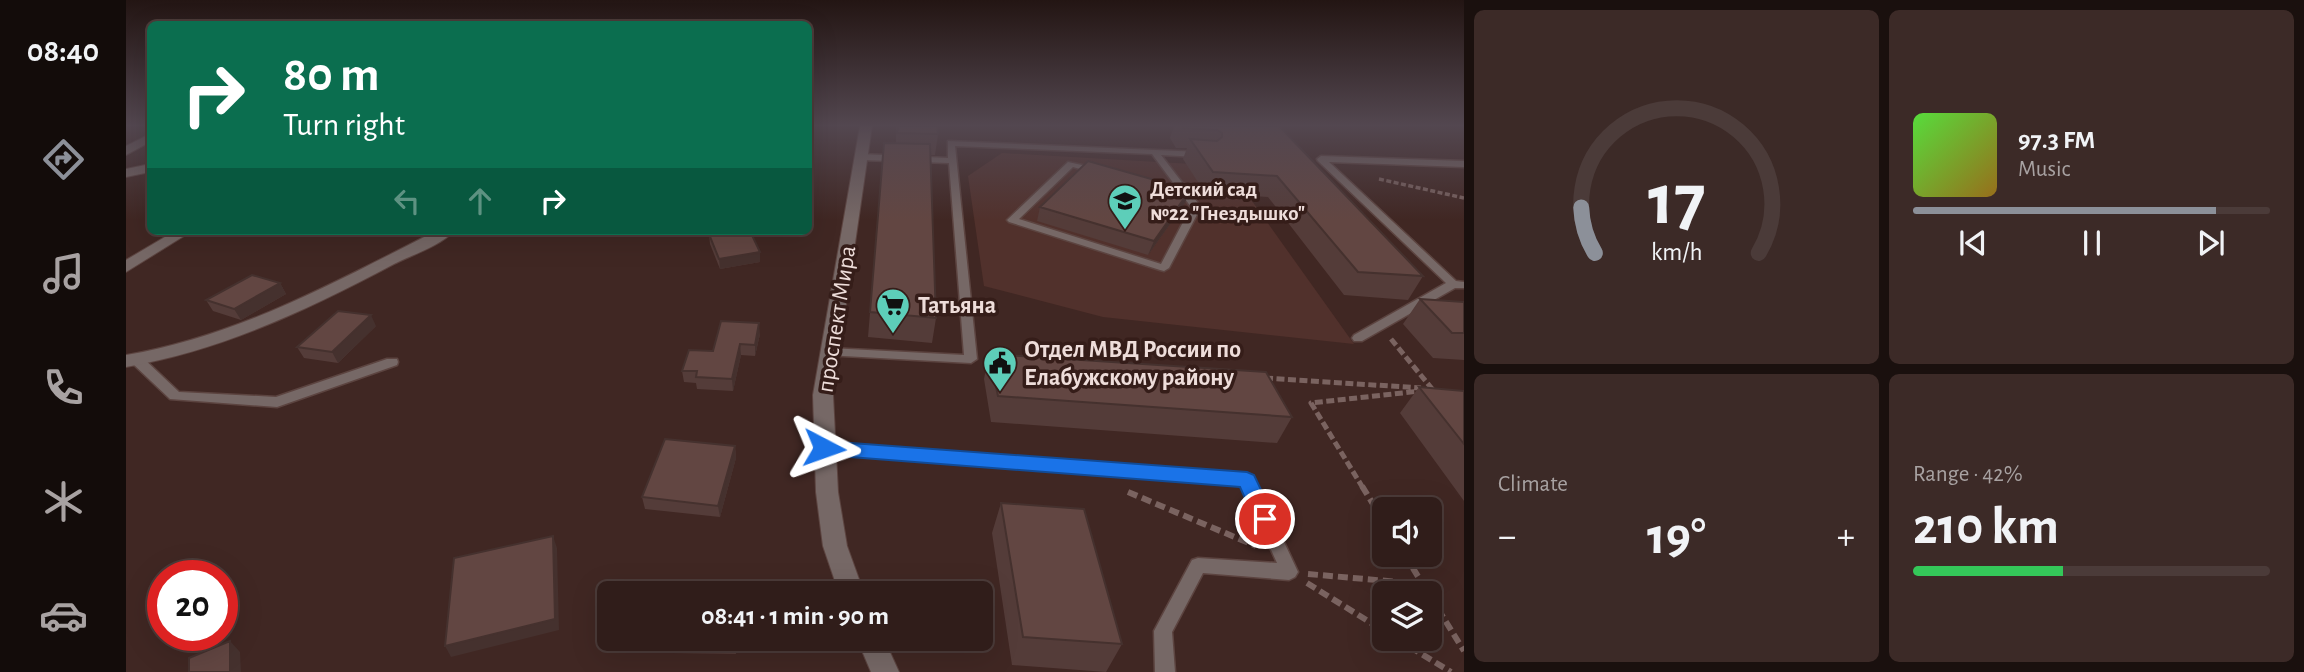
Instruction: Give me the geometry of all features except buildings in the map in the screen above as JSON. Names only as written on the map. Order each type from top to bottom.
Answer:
[{"type":"street","name":"проспект Мира","points":[[847,581],[835,546],[827,492],[822,395],[861,157]]},
{"type":"street","points":[[126,173],[147,169]]},
{"type":"street","points":[[126,267],[178,235]]},
{"type":"street","points":[[131,360],[181,352],[235,335],[439,235]]},
{"type":"street","points":[[875,651],[884,672]]},
{"type":"lane","points":[[869,157],[952,161]]},
{"type":"lane","points":[[829,352],[971,359],[952,157]]},
{"type":"lane","points":[[1109,174],[1071,164],[1013,220],[1164,268],[1196,207],[1158,157]]},
{"type":"lane","points":[[1357,338],[1458,285],[1321,159],[1464,164]]},
{"type":"lane","points":[[1173,191],[1186,195]]},
{"type":"lane","points":[[131,360],[175,396],[277,402],[392,362]]},
{"type":"lane","points":[[824,448],[1247,480],[1286,565],[1198,565],[1163,631],[1165,672]]},
{"type":"path","points":[[1331,169],[1464,198]]},
{"type":"path","points":[[1379,325],[1437,390]]},
{"type":"path","points":[[1257,378],[1437,390]]},
{"type":"path","points":[[1372,502],[1311,403],[1437,390]]},
{"type":"path","points":[[1121,488],[1286,565],[1372,623]]},
{"type":"path","points":[[1286,565],[1401,581]]},
{"type":"path","points":[[1442,615],[1464,651]]},
{"type":"path","points":[[1417,651],[1451,672]]},
{"type":"shaded area","name":"Детский сад №22 \"Гнездышко\"","points":[[996,157],[1077,157],[1227,166],[1354,344],[1103,317],[984,286],[968,176]]},
{"type":"place","name":"Детский сад №22 \"Гнездышко\"","points":[[1125,231]]},
{"type":"place","name":"Татьяна","points":[[893,335]]},
{"type":"place","name":"Отдел МВД России по Елабужскому району","points":[[1000,393]]},
{"type":"route","points":[[824,448],[1247,480],[1265,519]]}]
